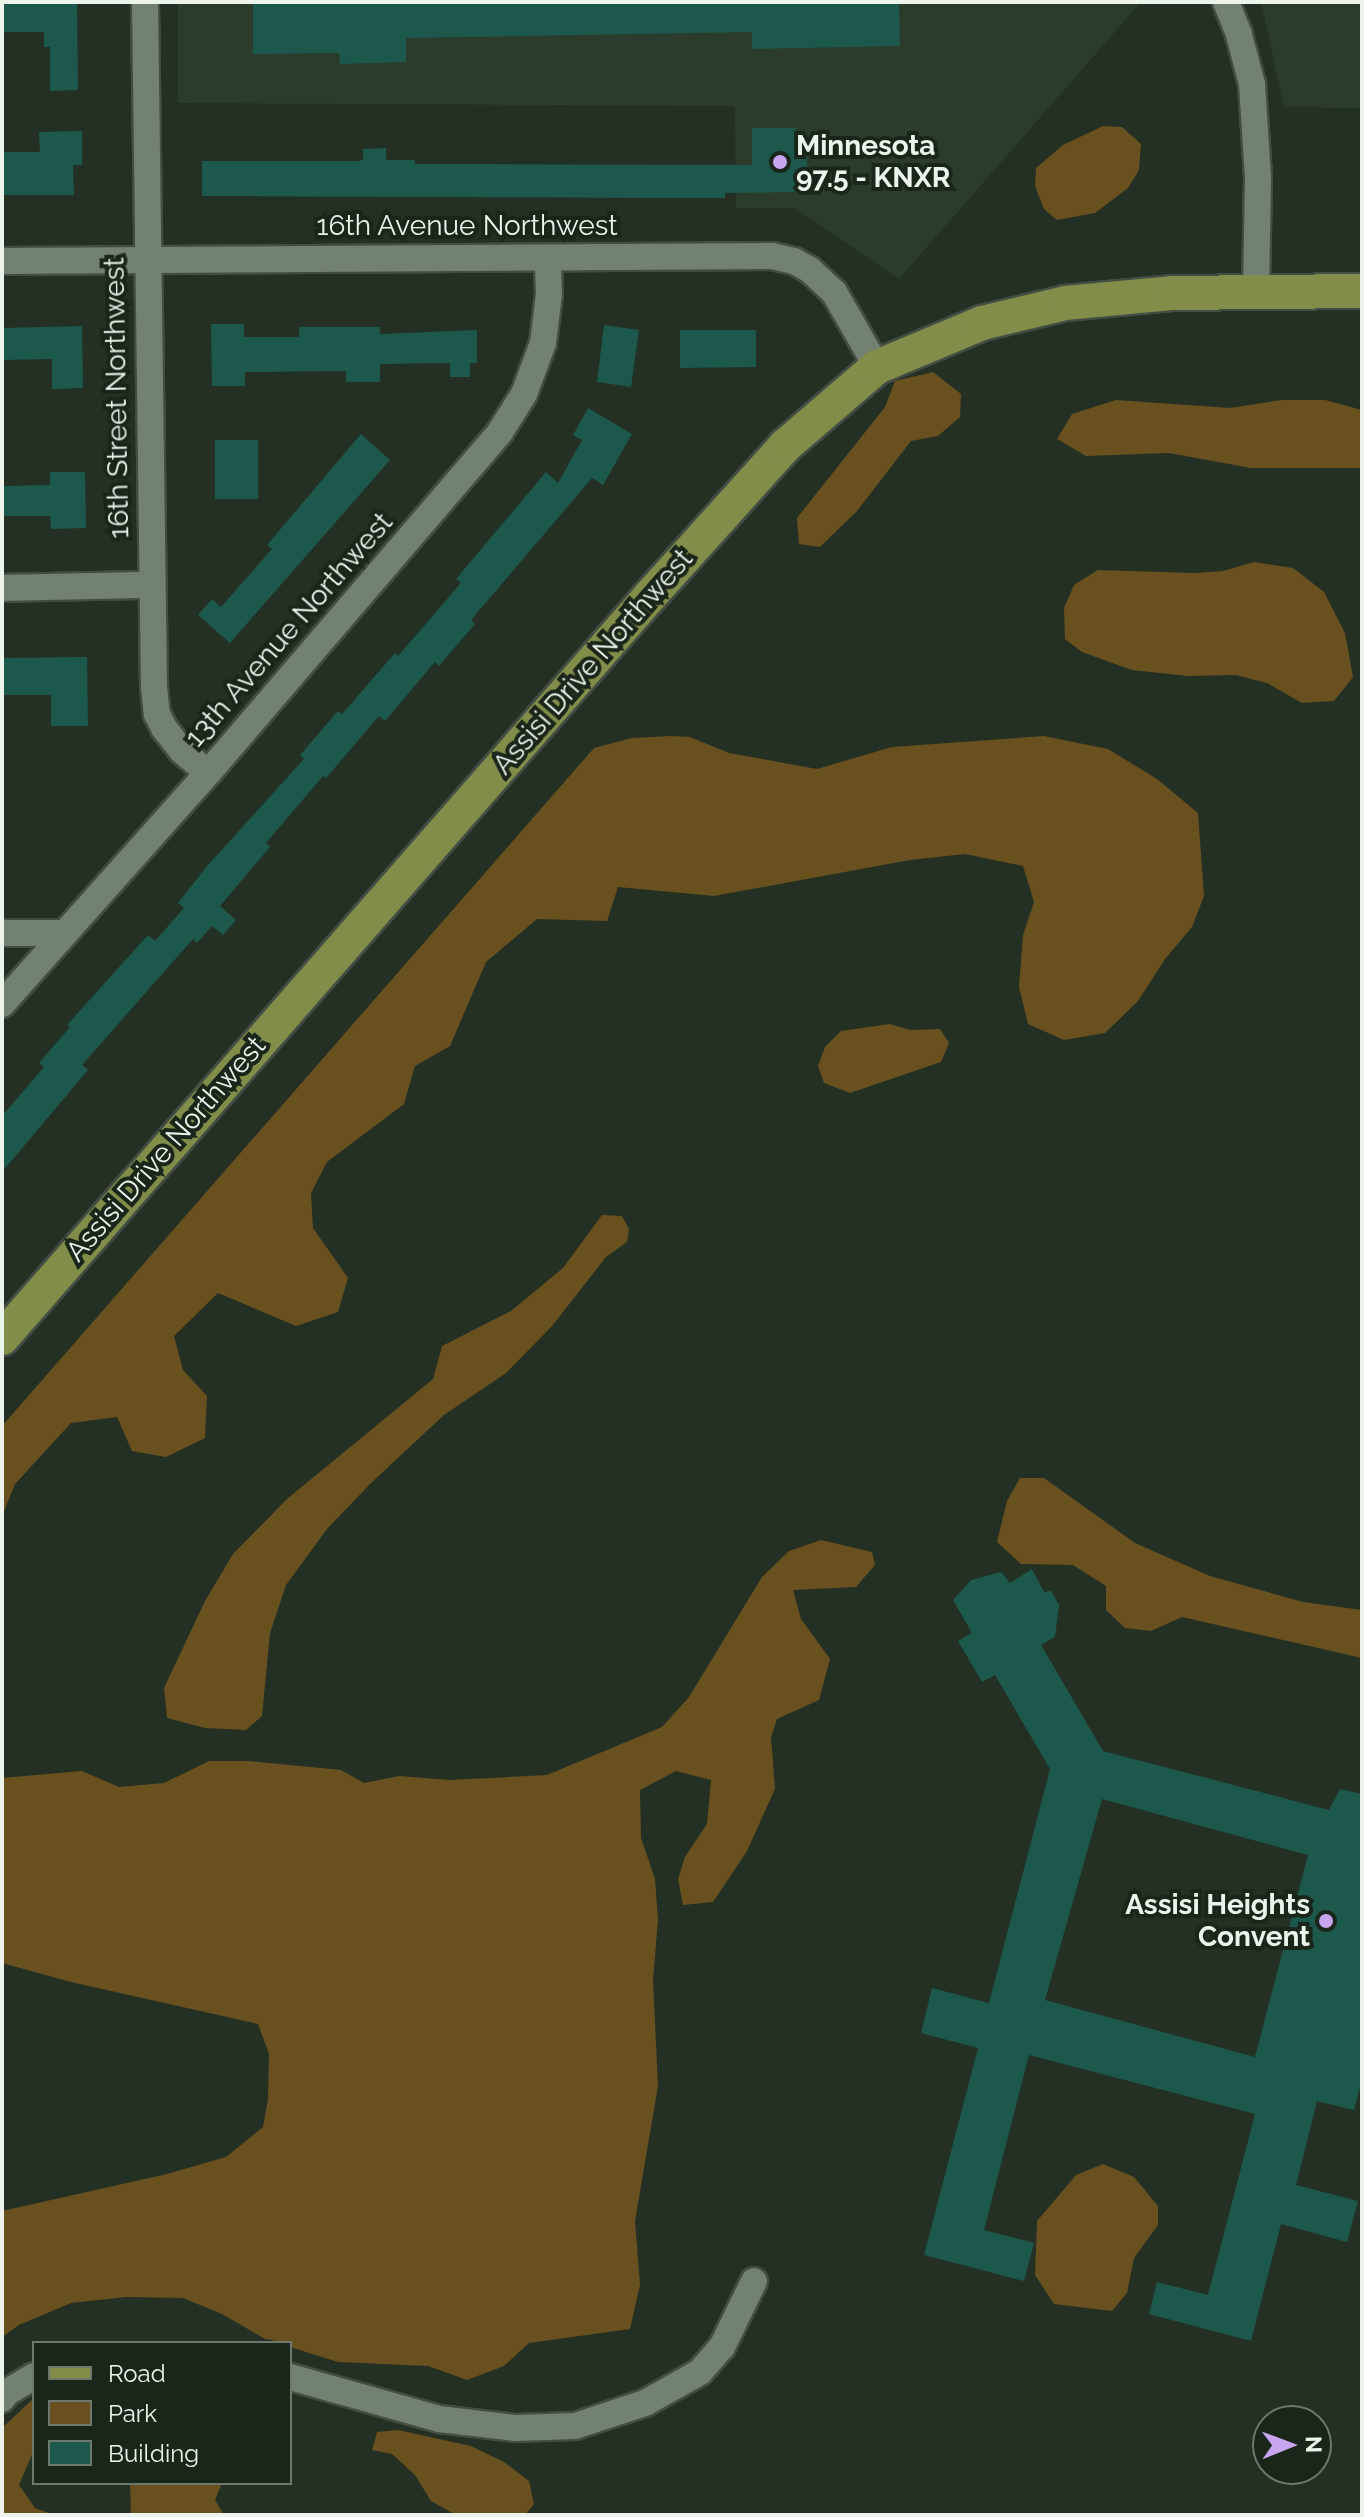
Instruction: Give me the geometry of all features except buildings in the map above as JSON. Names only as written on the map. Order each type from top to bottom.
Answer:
[{"type":"main road","name":"Assisi Drive Northwest","points":[[2,1338],[650,596],[785,446],[877,367],[982,323],[1051,306],[1172,293],[1359,292]]},
{"type":"street","name":"16th Street Northwest","points":[[145,2],[151,585],[157,714],[182,751],[208,773]]},
{"type":"street","points":[[1226,2],[1239,35],[1252,84],[1258,178],[1256,292]]},
{"type":"street","name":"16th Avenue Northwest","points":[[2,261],[742,256],[794,261],[810,270],[834,292],[877,367]]},
{"type":"street","name":"13th Avenue Northwest","points":[[2,1004],[208,773],[500,432],[524,394],[543,343],[549,294],[548,259]]},
{"type":"street","points":[[2,588],[151,585]]},
{"type":"street","points":[[2,933],[65,933]]},
{"type":"street","points":[[292,2378],[439,2419],[516,2428],[575,2426],[645,2403],[700,2372],[722,2347],[754,2281]]},
{"type":"street","points":[[2,2399],[6,2393],[32,2377]]},
{"type":"shaded area","points":[[178,2],[1141,2],[899,279],[795,208],[736,208],[735,106],[178,103]]},
{"type":"shaded area","points":[[1261,2],[1362,2],[1362,108],[1284,107]]},
{"type":"green space","points":[[1103,126],[1122,127],[1141,144],[1139,170],[1128,188],[1095,213],[1057,220],[1044,209],[1035,186],[1036,168],[1063,145]]},
{"type":"green space","points":[[933,372],[961,394],[960,417],[938,436],[911,441],[857,511],[820,547],[799,544],[797,518],[885,407],[895,381]]},
{"type":"green space","points":[[1116,400],[1230,408],[1282,400],[1325,400],[1362,410],[1362,468],[1251,468],[1169,453],[1086,456],[1057,439],[1072,414]]},
{"type":"green space","points":[[1254,562],[1293,568],[1324,592],[1345,633],[1353,677],[1334,701],[1302,703],[1267,683],[1236,675],[1188,676],[1132,670],[1082,652],[1065,639],[1064,608],[1074,585],[1098,570],[1194,573],[1223,571]]},
{"type":"green space","points":[[1044,736],[1108,749],[1157,779],[1198,813],[1204,896],[1192,927],[1165,959],[1138,1001],[1105,1033],[1064,1040],[1028,1024],[1019,987],[1023,935],[1034,902],[1023,866],[965,854],[910,860],[714,896],[618,887],[607,921],[537,919],[486,962],[450,1046],[415,1066],[404,1104],[327,1162],[311,1193],[313,1228],[348,1278],[338,1312],[296,1326],[218,1293],[174,1336],[183,1370],[207,1396],[205,1438],[166,1457],[132,1451],[117,1417],[71,1423],[15,1484],[2,1516],[2,1426],[594,748],[632,738],[690,737],[729,753],[817,769],[892,747]]},
{"type":"green space","points":[[890,1024],[910,1030],[940,1029],[949,1043],[941,1062],[850,1093],[824,1083],[818,1066],[825,1047],[841,1031]]},
{"type":"green space","points":[[602,1215],[622,1216],[629,1229],[627,1242],[606,1257],[552,1326],[506,1373],[444,1415],[371,1483],[327,1529],[286,1585],[270,1633],[262,1716],[246,1730],[205,1728],[167,1718],[164,1688],[205,1601],[233,1554],[287,1499],[433,1379],[442,1346],[511,1311],[563,1268]]},
{"type":"green space","points":[[1020,1478],[1044,1478],[1135,1543],[1210,1576],[1303,1602],[1362,1610],[1362,1658],[1182,1617],[1151,1631],[1125,1628],[1106,1610],[1106,1586],[1073,1565],[1021,1564],[997,1542],[1007,1501]]},
{"type":"green space","points":[[821,1540],[872,1552],[875,1565],[856,1587],[793,1590],[801,1619],[830,1659],[819,1700],[777,1719],[771,1737],[775,1789],[747,1851],[713,1902],[683,1905],[678,1879],[685,1857],[707,1824],[711,1780],[676,1771],[640,1790],[641,1838],[655,1879],[658,1920],[653,1980],[658,2086],[635,2221],[640,2285],[630,2329],[529,2343],[504,2366],[467,2380],[428,2366],[338,2362],[292,2348],[292,2341],[265,2339],[222,2314],[183,2298],[126,2297],[71,2303],[19,2325],[2,2337],[2,2211],[167,2174],[226,2157],[263,2127],[268,2099],[269,2054],[258,2024],[71,1982],[2,1963],[2,1778],[82,1771],[119,1787],[164,1783],[209,1761],[248,1761],[341,1770],[364,1783],[399,1776],[450,1780],[547,1775],[662,1727],[689,1697],[762,1577],[789,1551]]},
{"type":"green space","points":[[1103,2164],[1134,2177],[1158,2206],[1158,2225],[1134,2258],[1127,2293],[1112,2311],[1054,2304],[1035,2275],[1037,2221],[1076,2175]]},
{"type":"green space","points":[[32,2400],[32,2455],[19,2485],[35,2508],[54,2515],[2,2515],[2,2428]]},
{"type":"green space","points":[[398,2430],[471,2446],[504,2462],[529,2481],[534,2504],[525,2515],[456,2515],[431,2501],[415,2475],[392,2454],[372,2450],[377,2432]]},
{"type":"green space","points":[[130,2485],[221,2485],[215,2500],[224,2515],[131,2515]]},
{"type":"place","name":"Minnesota 97.5 - KNXR","points":[[780,162]]},
{"type":"place","name":"Assisi Heights Convent","points":[[1326,1921]]}]
